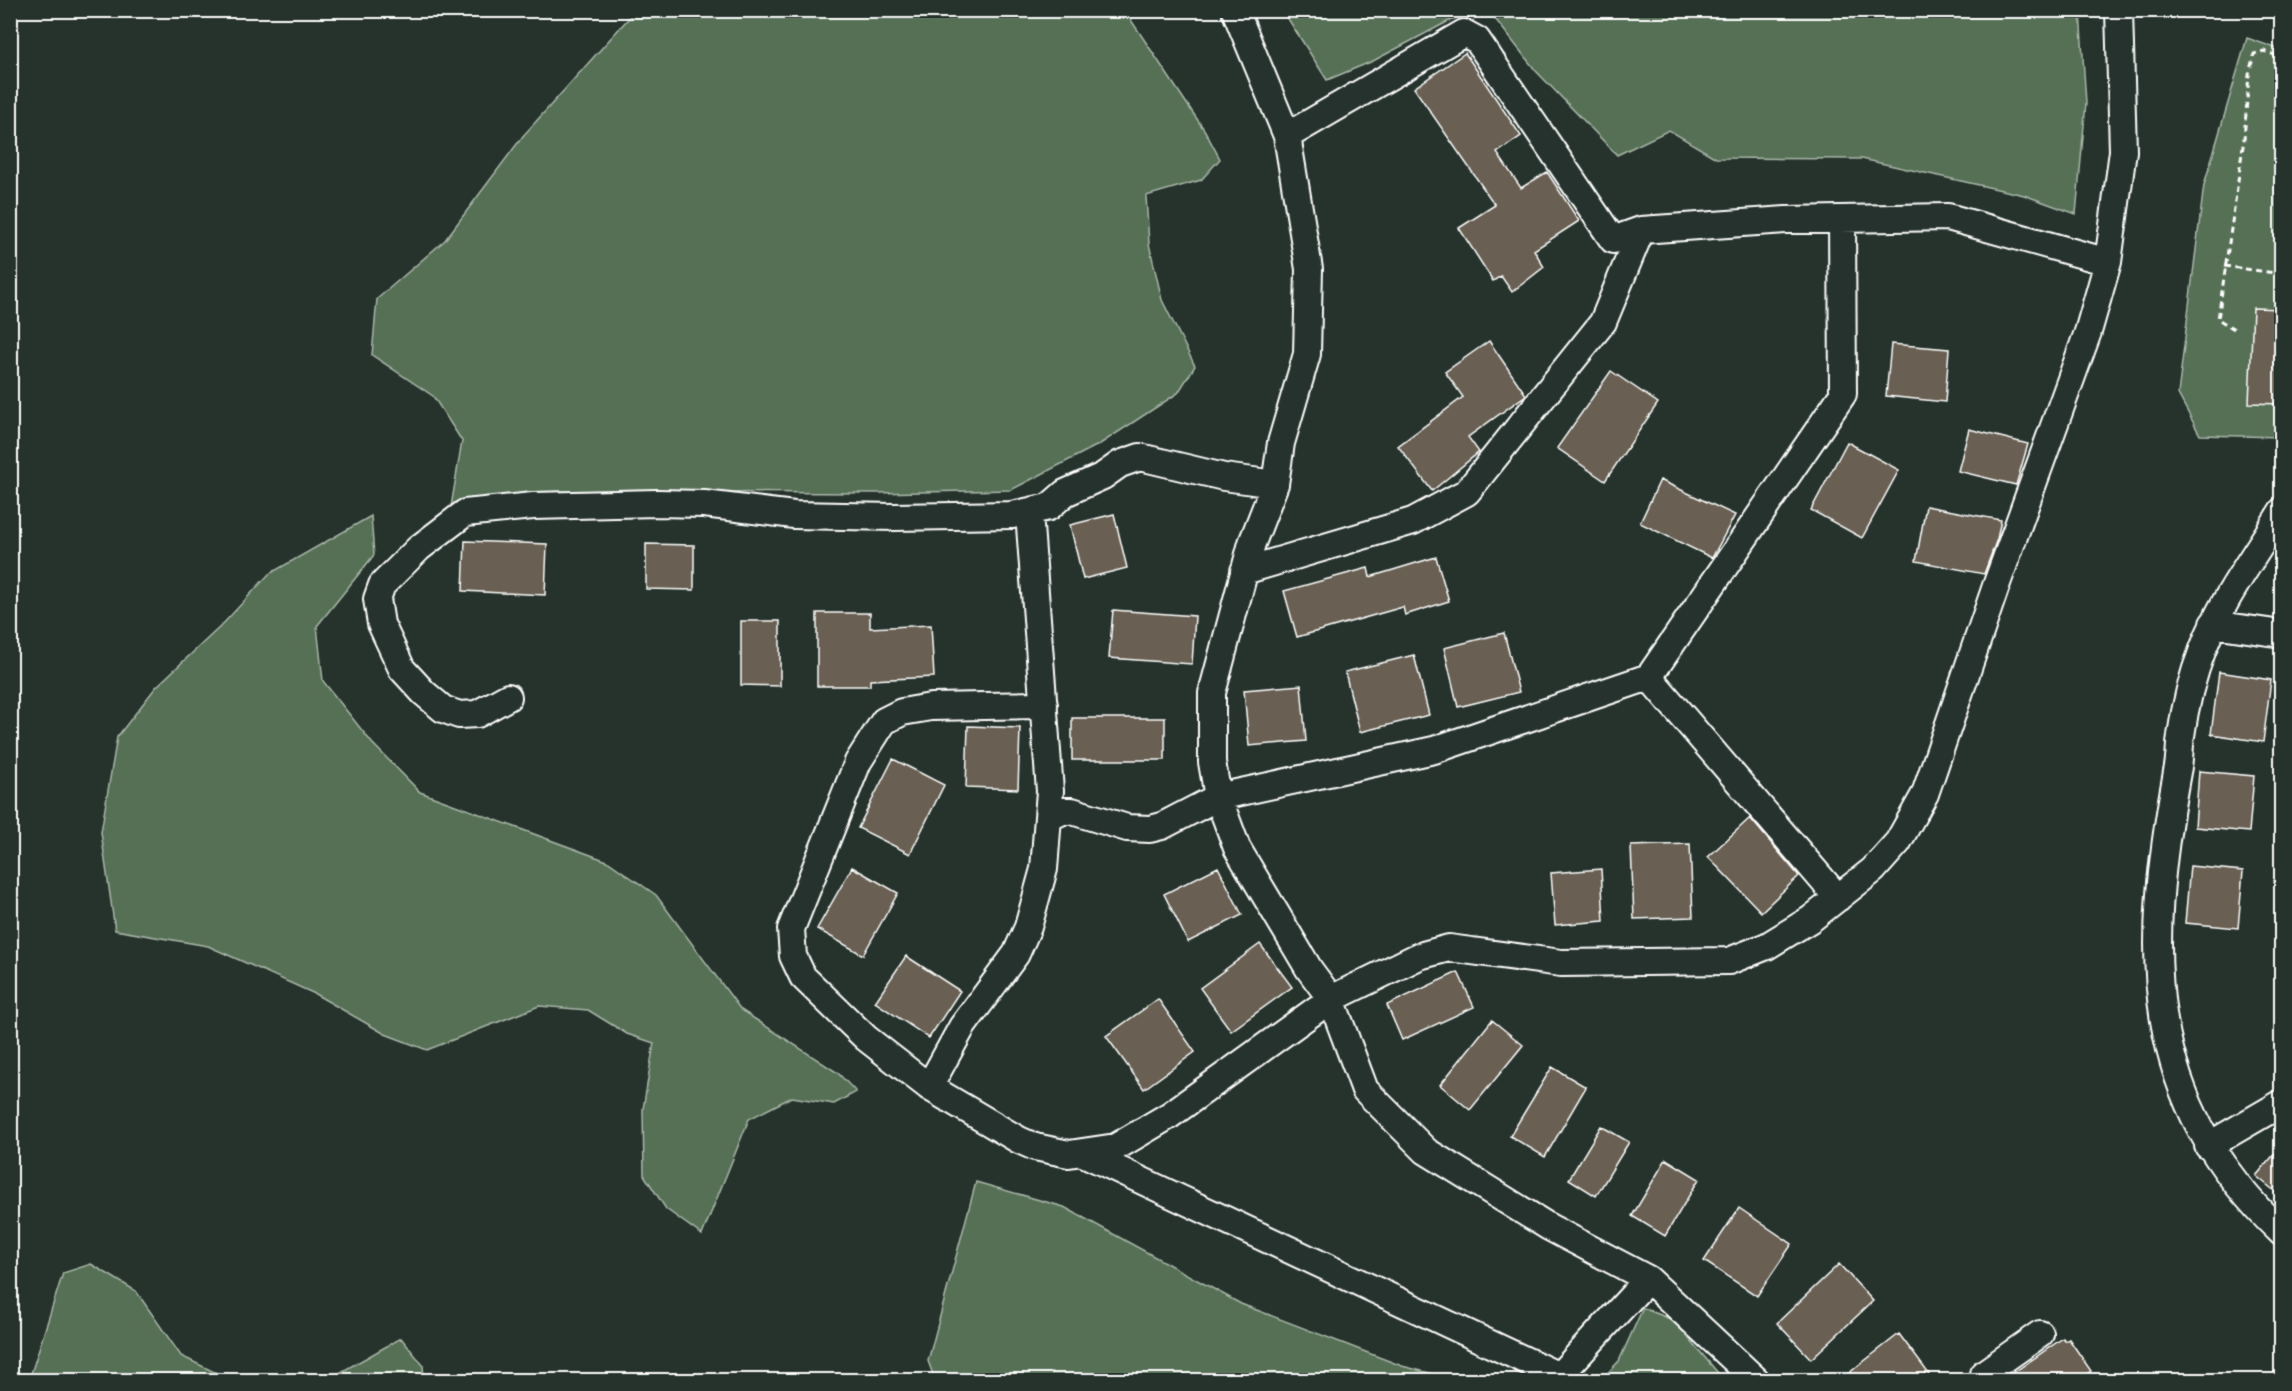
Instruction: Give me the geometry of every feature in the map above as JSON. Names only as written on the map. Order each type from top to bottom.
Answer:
[{"type":"street","points":[[1235,10],[1287,136],[1309,269],[1307,354],[1281,443],[1275,484],[1252,543],[1212,693],[1212,762],[1218,797],[1237,848],[1309,969],[1331,999],[1365,1090],[1426,1151],[1549,1227],[1648,1279],[1756,1380]]},
{"type":"street","points":[[1044,705],[931,707],[902,712],[884,721],[858,762],[790,929],[793,956],[803,977],[866,1038],[929,1088],[1027,1144],[1053,1152],[1085,1154],[1116,1147],[1170,1115],[1331,999],[1419,956],[1449,948],[1562,963],[1729,961],[1767,946],[1811,920],[1873,870],[1898,842],[1925,794],[1996,586],[2088,332],[2108,262],[2123,151],[2119,10]]},
{"type":"street","points":[[1287,136],[1464,33],[1477,40],[1613,240],[1641,230],[1842,219],[1948,217],[2108,262]]},
{"type":"street","points":[[1050,817],[1062,811],[1072,811],[1127,828],[1150,829],[1162,826],[1218,797],[1434,750],[1649,677],[1843,394],[1842,219]]},
{"type":"street","points":[[1244,571],[1413,521],[1467,492],[1603,322],[1641,230]]},
{"type":"street","points":[[508,697],[477,714],[459,715],[443,709],[402,669],[381,624],[377,599],[382,585],[420,548],[465,513],[533,506],[657,502],[704,504],[794,515],[883,517],[1029,513],[1049,507],[1065,493],[1103,476],[1120,464],[1140,457],[1224,477],[1275,484]]},
{"type":"street","points":[[2282,511],[2213,624],[2193,678],[2186,707],[2165,849],[2160,932],[2161,1004],[2165,1033],[2181,1091],[2208,1146],[2234,1184],[2282,1233]]},
{"type":"street","points":[[929,1088],[962,1026],[1016,954],[1037,898],[1044,869],[1050,817],[1029,513]]},
{"type":"street","points":[[2213,624],[2282,634]]},
{"type":"street","points":[[1649,677],[1838,898]]},
{"type":"street","points":[[2208,1146],[2282,1103]]},
{"type":"street","points":[[1085,1154],[1559,1376],[1648,1279]]},
{"type":"street","points":[[1987,1380],[1983,1374],[2040,1334]]},
{"type":"path","points":[[2234,328],[2218,319],[2244,139],[2249,74],[2254,54],[2264,51],[2282,58]]},
{"type":"path","points":[[2224,266],[2282,274]]},
{"type":"green space","points":[[635,11],[1125,11],[1205,131],[1220,159],[1201,180],[1146,196],[1149,244],[1162,300],[1195,366],[1178,393],[1100,444],[1011,490],[877,493],[583,492],[451,507],[462,441],[433,396],[372,355],[377,299],[445,240],[523,136]]},
{"type":"green space","points":[[1283,11],[1468,11],[1373,61],[1327,80]]},
{"type":"green space","points":[[1489,11],[2080,11],[2086,103],[2076,214],[2024,195],[1862,159],[1716,158],[1669,130],[1617,155],[1536,71]]},
{"type":"green space","points":[[2247,38],[2281,50],[2281,437],[2200,435],[2178,394],[2204,185]]},
{"type":"green space","points":[[371,516],[374,555],[317,626],[323,681],[372,743],[420,792],[607,861],[656,895],[741,1010],[838,1073],[856,1092],[834,1104],[792,1097],[749,1119],[702,1235],[666,1209],[644,1175],[643,1109],[654,1043],[627,1034],[588,1010],[539,1006],[427,1050],[385,1034],[315,994],[208,946],[115,930],[101,832],[117,737],[156,687],[222,625],[269,574]]},
{"type":"green space","points":[[976,1182],[1064,1207],[1241,1304],[1402,1366],[1457,1380],[935,1380],[928,1361]]},
{"type":"green space","points":[[91,1264],[136,1291],[181,1356],[231,1380],[29,1380],[63,1273]]},
{"type":"green space","points":[[1643,1308],[1673,1320],[1724,1380],[1601,1380],[1619,1361]]},
{"type":"green space","points":[[401,1338],[423,1365],[424,1380],[327,1380]]},
{"type":"building","points":[[1465,53],[1521,136],[1497,153],[1521,188],[1547,172],[1579,221],[1534,250],[1544,267],[1512,292],[1501,276],[1493,281],[1459,228],[1495,205],[1414,88]]},
{"type":"building","points":[[2253,308],[2282,309],[2282,404],[2249,403]]},
{"type":"building","points":[[1489,341],[1526,395],[1468,437],[1479,452],[1432,491],[1398,446],[1463,397],[1445,372]]},
{"type":"building","points":[[1891,344],[1949,349],[1945,402],[1886,396]]},
{"type":"building","points":[[1611,371],[1658,403],[1605,481],[1557,448]]},
{"type":"building","points":[[1969,429],[2028,444],[2016,485],[1958,471]]},
{"type":"building","points":[[1847,442],[1899,470],[1862,538],[1811,510]]},
{"type":"building","points":[[1660,480],[1735,515],[1712,558],[1640,523]]},
{"type":"building","points":[[1926,506],[2001,520],[1997,539],[1984,574],[1916,561]]},
{"type":"building","points":[[1114,514],[1127,568],[1083,579],[1070,525]]},
{"type":"building","points":[[465,541],[547,544],[545,595],[463,591]]},
{"type":"building","points":[[646,544],[694,545],[694,590],[646,589]]},
{"type":"building","points":[[1436,557],[1449,601],[1405,615],[1403,607],[1297,637],[1284,591],[1368,568],[1370,577]]},
{"type":"building","points":[[1113,610],[1195,616],[1192,664],[1109,658]]},
{"type":"building","points":[[817,613],[870,613],[870,628],[931,625],[934,677],[870,680],[870,686],[817,686]]},
{"type":"building","points":[[741,621],[780,621],[780,686],[741,685]]},
{"type":"building","points":[[1504,633],[1519,692],[1458,707],[1444,648]]},
{"type":"building","points":[[1414,655],[1429,715],[1360,732],[1345,672]]},
{"type":"building","points":[[2219,672],[2271,680],[2263,742],[2211,734]]},
{"type":"building","points":[[1301,685],[1306,741],[1249,746],[1244,690]]},
{"type":"building","points":[[1072,718],[1165,718],[1165,760],[1072,760]]},
{"type":"building","points":[[968,726],[1020,728],[1018,789],[966,787]]},
{"type":"building","points":[[893,759],[944,785],[910,854],[858,828]]},
{"type":"building","points":[[2199,771],[2254,776],[2249,832],[2195,827]]},
{"type":"building","points":[[1750,818],[1799,876],[1761,912],[1708,857]]},
{"type":"building","points":[[1690,844],[1693,917],[1634,919],[1631,846]]},
{"type":"building","points":[[2190,866],[2243,871],[2238,928],[2185,923]]},
{"type":"building","points":[[852,867],[898,893],[863,955],[817,929]]},
{"type":"building","points":[[1218,867],[1242,915],[1188,942],[1164,894]]},
{"type":"building","points":[[1601,869],[1604,921],[1555,925],[1551,873]]},
{"type":"building","points":[[1260,944],[1292,987],[1231,1031],[1200,988]]},
{"type":"building","points":[[906,956],[960,991],[929,1038],[875,1002]]},
{"type":"building","points":[[1458,972],[1474,1007],[1402,1040],[1387,1005]]},
{"type":"building","points":[[1158,999],[1195,1052],[1144,1089],[1106,1036]]},
{"type":"building","points":[[1492,1020],[1523,1045],[1470,1110],[1440,1085]]},
{"type":"building","points":[[1552,1067],[1586,1087],[1545,1157],[1510,1136]]},
{"type":"building","points":[[1601,1126],[1629,1142],[1596,1196],[1569,1179]]},
{"type":"building","points":[[2282,1145],[2282,1197],[2256,1176]]},
{"type":"building","points":[[1666,1159],[1699,1179],[1665,1236],[1632,1216]]},
{"type":"building","points":[[1739,1208],[1792,1244],[1757,1296],[1704,1261]]},
{"type":"building","points":[[1839,1264],[1873,1301],[1811,1359],[1777,1323]]},
{"type":"building","points":[[1899,1334],[1929,1374],[1920,1380],[1840,1380]]},
{"type":"building","points":[[2063,1338],[2065,1341],[2069,1339],[2091,1371],[2086,1375],[2090,1380],[2003,1380]]}]
